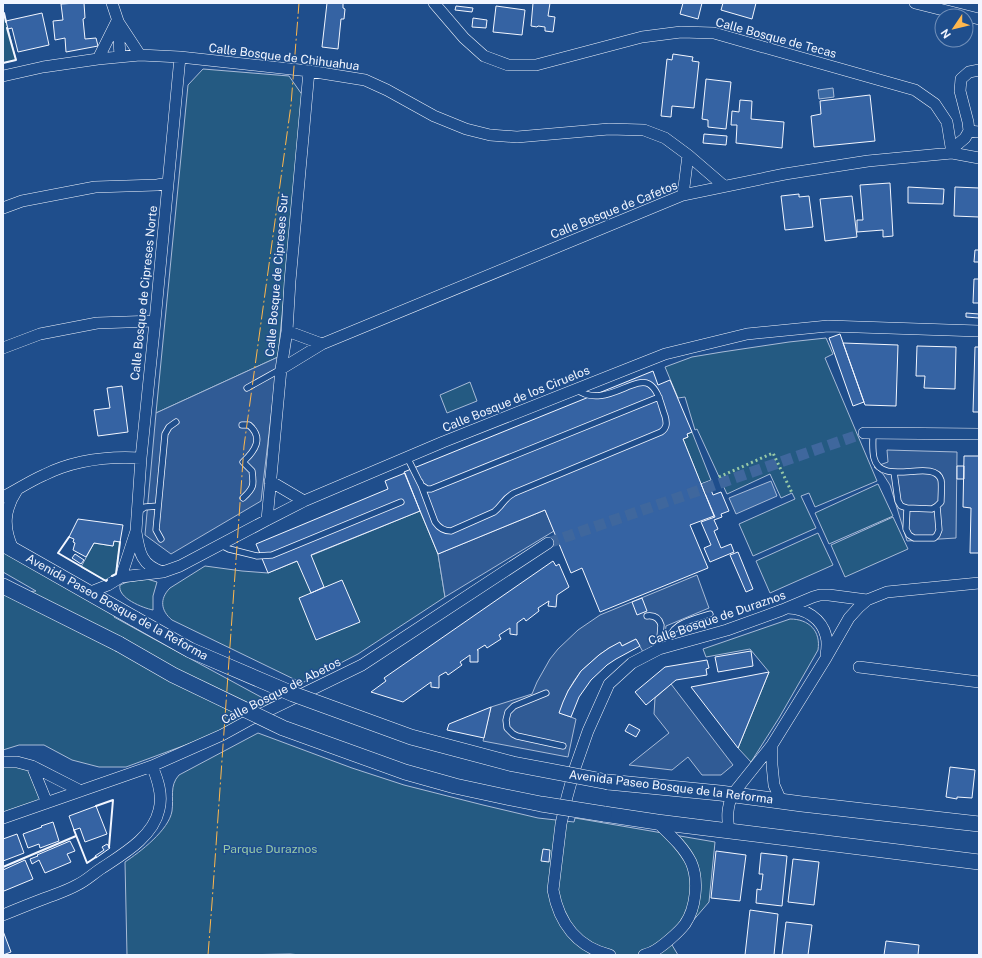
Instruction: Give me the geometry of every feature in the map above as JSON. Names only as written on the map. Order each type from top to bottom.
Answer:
[{"type":"main road","name":"Avenida Paseo Bosque de la Reforma","points":[[8,546],[190,650],[272,686],[411,737],[513,764],[608,782],[979,824]]},
{"type":"main road","points":[[4,588],[119,644],[173,675],[283,728],[405,772],[455,786],[506,797],[604,814],[657,822],[979,862]]},
{"type":"street","points":[[112,3],[118,21],[140,55]]},
{"type":"street","name":"Calle Bosque de Tecas","points":[[434,3],[464,38],[484,56],[508,65],[536,65],[642,37],[681,32],[714,33],[915,90],[935,104],[947,122],[952,151]]},
{"type":"street","points":[[915,3],[979,19]]},
{"type":"street","points":[[118,21],[120,57]]},
{"type":"street","points":[[98,59],[118,21]]},
{"type":"street","name":"Calle Bosque de Chihuahua","points":[[3,76],[43,67],[140,55],[180,57],[309,71],[365,80],[387,90],[434,116],[466,129],[490,135],[517,137],[609,129],[644,130],[665,138],[688,155],[724,186]]},
{"type":"street","name":"Calle Bosque de Cipreses Norte","points":[[121,577],[136,531],[141,458],[180,57]]},
{"type":"street","points":[[952,151],[965,138],[974,132],[968,122],[960,91],[961,79],[969,72],[979,70]]},
{"type":"street","name":"Calle Bosque de Cipreses Sur","points":[[267,520],[281,369],[287,331],[290,281],[309,71]]},
{"type":"street","name":"Calle Bosque de Cafetos","points":[[281,369],[322,344],[683,195],[784,174],[868,161],[952,151],[979,158]]},
{"type":"street","points":[[683,195],[688,155]]},
{"type":"street","points":[[3,208],[22,201],[95,187],[157,185],[168,183]]},
{"type":"street","points":[[3,348],[40,334],[97,323],[155,321]]},
{"type":"street","name":"Calle Bosque de los Ciruelos","points":[[88,593],[108,585],[121,577],[163,572],[180,566],[304,501],[450,439],[665,354],[747,334],[828,326],[979,331]]},
{"type":"street","points":[[287,331],[322,344]]},
{"type":"street","points":[[868,433],[979,434]]},
{"type":"street","points":[[3,497],[45,474],[76,463],[108,457],[141,458]]},
{"type":"street","points":[[270,481],[304,501]]},
{"type":"street","points":[[8,546],[6,523],[9,506],[17,490]]},
{"type":"street","name":"Calle Bosque de Cipreses Norte","points":[[136,531],[143,558],[151,567],[163,572]]},
{"type":"street","name":"Calle Bosque de Abetos","points":[[3,818],[152,766],[222,735],[362,665],[548,543]]},
{"type":"street","name":"Calle Bosque de Duraznos","points":[[610,955],[595,950],[577,939],[558,912],[553,890],[567,797],[588,731],[609,684],[632,663],[663,648],[727,630],[820,595],[867,600],[887,592],[979,583]]},
{"type":"street","points":[[729,831],[727,818],[728,804],[732,795],[772,745],[849,618],[867,600]]},
{"type":"street","points":[[782,610],[785,608],[793,608],[802,610],[811,614],[818,621],[827,637],[828,646],[826,658]]},
{"type":"street","points":[[860,667],[979,682]]},
{"type":"street","points":[[772,745],[774,785],[782,801]]},
{"type":"street","points":[[3,762],[17,762],[32,766],[81,791]]},
{"type":"street","points":[[32,766],[47,803]]},
{"type":"street","points":[[3,915],[77,886],[101,868],[125,853],[139,841],[152,827],[159,811],[160,786],[152,766]]},
{"type":"street","points":[[644,955],[653,952],[672,938],[685,924],[693,905],[695,894],[694,873],[687,854],[657,822]]},
{"type":"lane","points":[[247,388],[281,369]]},
{"type":"lane","points":[[407,457],[420,482],[435,522],[440,528],[447,531],[454,530],[494,512],[498,509],[506,497],[514,493],[664,430],[666,426],[666,420],[659,397],[654,388],[649,384],[639,383],[601,396],[586,395],[576,389]]},
{"type":"lane","points":[[420,482],[424,487],[431,489],[436,488],[659,397]]},
{"type":"lane","points":[[161,539],[156,530],[165,434],[169,427],[176,422]]},
{"type":"lane","points":[[242,426],[250,425],[255,430],[257,438],[255,448],[243,462],[252,471],[253,482],[250,491],[243,498]]},
{"type":"lane","points":[[868,433],[874,458],[877,465],[881,469],[894,472],[931,471],[937,474],[941,480],[942,502],[932,509],[906,508],[902,506],[898,502],[894,472]]},
{"type":"lane","points":[[221,544],[229,549],[258,556],[272,555],[401,502]]},
{"type":"lane","points":[[137,512],[145,507],[158,506]]},
{"type":"lane","points":[[906,508],[906,529],[909,535],[914,538],[934,538],[939,530],[937,506]]},
{"type":"lane","points":[[663,648],[668,642],[671,633],[677,627],[710,614]]},
{"type":"lane","points":[[646,616],[650,615],[656,617],[660,622],[663,648]]},
{"type":"lane","points":[[546,693],[514,706],[508,712],[506,724],[513,734],[517,736],[563,746]]},
{"type":"green space","points":[[3,13],[16,60],[3,63]]},
{"type":"green space","points":[[203,69],[289,76],[303,96],[278,357],[156,413],[188,85]]},
{"type":"green space","points":[[826,338],[833,354],[825,358],[877,481],[815,507],[809,493],[801,496],[816,528],[753,556],[739,524],[795,499],[792,493],[781,498],[770,474],[727,494],[697,429],[695,430],[685,397],[678,398],[665,367],[692,357],[789,342]]},
{"type":"green space","points":[[470,382],[477,401],[447,413],[440,395]]},
{"type":"green space","points":[[692,432],[711,480],[701,484],[683,439],[688,437],[687,434]]},
{"type":"green space","points":[[878,484],[893,516],[829,544],[815,513]]},
{"type":"green space","points":[[420,511],[438,554],[445,597],[358,654],[302,683],[172,620],[164,609],[163,601],[166,592],[205,566],[268,573]]},
{"type":"green space","points":[[893,517],[908,549],[845,577],[831,545]]},
{"type":"green space","points":[[818,533],[833,565],[770,593],[756,561]]},
{"type":"green space","points":[[114,541],[120,542],[116,574],[106,581],[81,567],[94,543],[113,546]]},
{"type":"green space","points":[[3,548],[116,613],[114,617],[283,709],[126,767],[99,767],[72,760],[44,745],[19,745],[3,750],[3,595],[36,591],[3,572]]},
{"type":"green space","points":[[147,579],[157,582],[153,596],[153,610],[132,602],[122,594],[120,590],[120,585],[127,582]]},
{"type":"green space","points":[[790,619],[803,621],[812,627],[818,637],[818,650],[779,718],[751,762],[738,748],[769,672],[750,649],[706,657],[703,649]]},
{"type":"green space","name":"Parque Duraznos","points":[[258,733],[352,768],[404,785],[483,805],[538,818],[574,822],[575,818],[715,842],[709,902],[672,945],[678,955],[127,955],[125,862],[153,840],[166,826],[172,811],[172,792],[174,783],[179,775]]},
{"type":"green space","points":[[3,762],[32,766],[47,803],[3,818]]},
{"type":"shaded area","points":[[833,88],[834,97],[819,99],[818,90]]},
{"type":"shaded area","points":[[278,357],[261,501],[171,554],[145,535],[156,413]]},
{"type":"shaded area","points":[[887,450],[957,452],[956,538],[907,541],[890,485],[883,474],[874,467],[888,462]]},
{"type":"shaded area","points":[[771,481],[777,496],[736,514],[729,498]]},
{"type":"shaded area","points":[[545,510],[554,531],[445,597],[438,554]]},
{"type":"shaded area","points":[[697,575],[709,608],[666,626],[664,643],[643,652],[636,639],[622,646],[620,643],[599,655],[581,671],[568,691],[560,713],[576,719],[568,757],[483,741],[491,707],[532,694],[550,659],[578,630],[600,615]]},
{"type":"shaded area","points":[[671,684],[733,765],[721,775],[702,775],[688,757],[672,770],[629,765],[669,733],[654,714],[655,698]]},
{"type":"building","points":[[84,3],[85,18],[83,19],[85,39],[96,38],[98,46],[66,52],[65,38],[55,40],[53,21],[63,20],[61,4]]},
{"type":"building","points":[[327,3],[343,3],[343,8],[345,9],[344,19],[341,19],[338,49],[322,47]]},
{"type":"building","points":[[533,3],[550,3],[548,16],[555,17],[553,32],[545,31],[545,27],[531,26]]},
{"type":"building","points":[[683,3],[702,3],[698,19],[680,14]]},
{"type":"building","points":[[723,3],[756,3],[752,19],[721,10]]},
{"type":"building","points":[[456,6],[473,8],[472,12],[455,10]]},
{"type":"building","points":[[496,6],[525,10],[522,35],[493,32]]},
{"type":"building","points":[[42,13],[49,45],[18,52],[12,28],[8,29],[6,21]]},
{"type":"building","points":[[473,18],[487,20],[486,28],[472,27]]},
{"type":"building","points":[[673,54],[693,57],[692,61],[699,62],[694,108],[672,106],[671,117],[661,116],[667,59],[672,60]]},
{"type":"building","points":[[706,79],[731,82],[726,129],[708,127],[708,120],[702,119]]},
{"type":"building","points":[[870,95],[875,141],[814,147],[811,116],[821,114],[820,101]]},
{"type":"building","points":[[740,100],[752,101],[751,119],[784,122],[782,148],[736,143],[737,125],[731,125],[732,111],[739,112]]},
{"type":"building","points":[[704,134],[727,136],[726,145],[703,143]]},
{"type":"building","points":[[890,183],[893,236],[883,237],[883,230],[857,232],[857,220],[863,220],[860,185]]},
{"type":"building","points":[[908,187],[944,189],[943,204],[908,203]]},
{"type":"building","points":[[955,187],[979,188],[979,217],[954,216]]},
{"type":"building","points":[[799,194],[799,197],[809,196],[813,227],[785,230],[781,196]]},
{"type":"building","points":[[852,196],[857,237],[825,241],[820,199]]},
{"type":"building","points":[[975,250],[979,250],[979,262],[974,262]]},
{"type":"building","points":[[974,279],[979,279],[979,303],[973,303]]},
{"type":"building","points":[[966,313],[979,314],[979,318],[966,317]]},
{"type":"building","points":[[840,334],[864,402],[853,406],[829,338]]},
{"type":"building","points":[[843,343],[898,345],[896,406],[865,405]]},
{"type":"building","points":[[917,346],[956,347],[955,389],[924,388],[925,376],[916,376]]},
{"type":"building","points":[[975,347],[979,347],[979,412],[973,412]]},
{"type":"building","points":[[653,371],[658,385],[670,380],[692,432],[687,434],[688,437],[683,439],[714,516],[690,525],[708,568],[600,612],[582,568],[571,573],[545,510],[438,554],[404,472]]},
{"type":"building","points":[[122,386],[128,432],[98,436],[94,410],[110,408],[107,388]]},
{"type":"building","points":[[964,456],[979,456],[979,553],[970,553],[971,508],[963,507]]},
{"type":"building","points":[[957,466],[964,466],[964,479],[957,479]]},
{"type":"building","points":[[405,473],[420,511],[311,555],[324,587],[311,593],[297,561],[268,573],[256,544],[388,489],[385,481]]},
{"type":"building","points":[[708,482],[713,495],[721,492],[729,511],[721,514],[722,517],[714,520],[718,529],[714,531],[721,548],[731,544],[734,552],[710,562],[704,548],[711,545],[701,522],[715,517],[701,484]]},
{"type":"building","points":[[78,519],[123,525],[120,542],[114,541],[113,546],[94,543],[86,557],[73,550],[75,543],[73,542],[74,539],[69,537]]},
{"type":"building","points":[[738,552],[753,589],[746,592],[730,555]]},
{"type":"building","points":[[75,554],[84,560],[81,564],[72,558]]},
{"type":"building","points":[[553,561],[556,566],[559,564],[569,587],[557,595],[556,607],[548,606],[549,601],[538,608],[539,611],[526,621],[524,618],[517,623],[517,635],[510,634],[510,628],[499,635],[501,639],[487,648],[485,645],[477,650],[478,662],[470,662],[470,655],[460,662],[462,665],[448,675],[446,672],[439,676],[439,688],[431,687],[431,682],[403,702],[371,692],[386,681],[384,678]]},
{"type":"building","points":[[342,580],[360,622],[316,640],[299,598]]},
{"type":"building","points":[[642,598],[647,611],[637,615],[632,602]]},
{"type":"building","points":[[636,639],[640,646],[607,665],[591,680],[579,697],[571,717],[559,713],[568,691],[581,671],[609,648],[620,642],[622,646]]},
{"type":"building","points":[[751,651],[753,666],[718,672],[715,657]]},
{"type":"building","points":[[707,660],[709,668],[706,669],[707,675],[676,680],[646,705],[635,692],[665,667]]},
{"type":"building","points":[[769,672],[738,748],[691,687]]},
{"type":"building","points":[[491,707],[484,738],[447,730],[449,724]]},
{"type":"building","points":[[629,724],[640,730],[636,737],[625,731]]},
{"type":"building","points":[[950,767],[975,770],[972,798],[957,797],[957,799],[946,797]]},
{"type":"building","points":[[96,806],[107,834],[85,842],[80,828],[74,830],[69,816]]},
{"type":"building","points":[[53,822],[59,841],[40,848],[39,844],[28,848],[23,834]]},
{"type":"building","points":[[17,834],[24,853],[3,861],[3,839]]},
{"type":"building","points":[[70,841],[75,851],[67,854],[71,862],[45,873],[39,860],[32,864],[30,859]]},
{"type":"building","points":[[107,844],[110,848],[96,858],[95,856],[104,850],[102,847]]},
{"type":"building","points":[[543,849],[550,850],[549,862],[541,861]]},
{"type":"building","points":[[716,851],[746,855],[740,901],[711,898]]},
{"type":"building","points":[[761,853],[787,856],[782,906],[756,903],[757,889],[761,890],[763,874],[759,874]]},
{"type":"building","points":[[793,859],[819,862],[814,905],[788,902]]},
{"type":"building","points":[[25,860],[33,879],[4,891],[3,870]]},
{"type":"building","points":[[750,910],[778,914],[774,955],[745,955]]},
{"type":"building","points":[[786,922],[812,925],[808,955],[782,955]]},
{"type":"building","points":[[3,931],[11,952],[3,955]]},
{"type":"building","points":[[886,941],[919,945],[918,955],[884,955]]},
{"type":"tunnel","points":[[548,543],[864,433]]},
{"type":"hedge","points":[[719,477],[773,453],[792,493]]},
{"type":"wall","points":[[3,13],[6,22]]},
{"type":"wall","points":[[3,63],[16,60],[7,28]]},
{"type":"wall","points":[[69,537],[58,553],[106,581],[107,580]]},
{"type":"wall","points":[[112,576],[116,574],[120,542]]},
{"type":"wall","points":[[96,806],[113,800],[109,847]]},
{"type":"wall","points":[[74,830],[87,863],[96,857]]},
{"type":"wall","points":[[3,867],[76,836]]},
{"type":"power","points":[[208,955],[244,446],[291,105],[299,3]]}]
